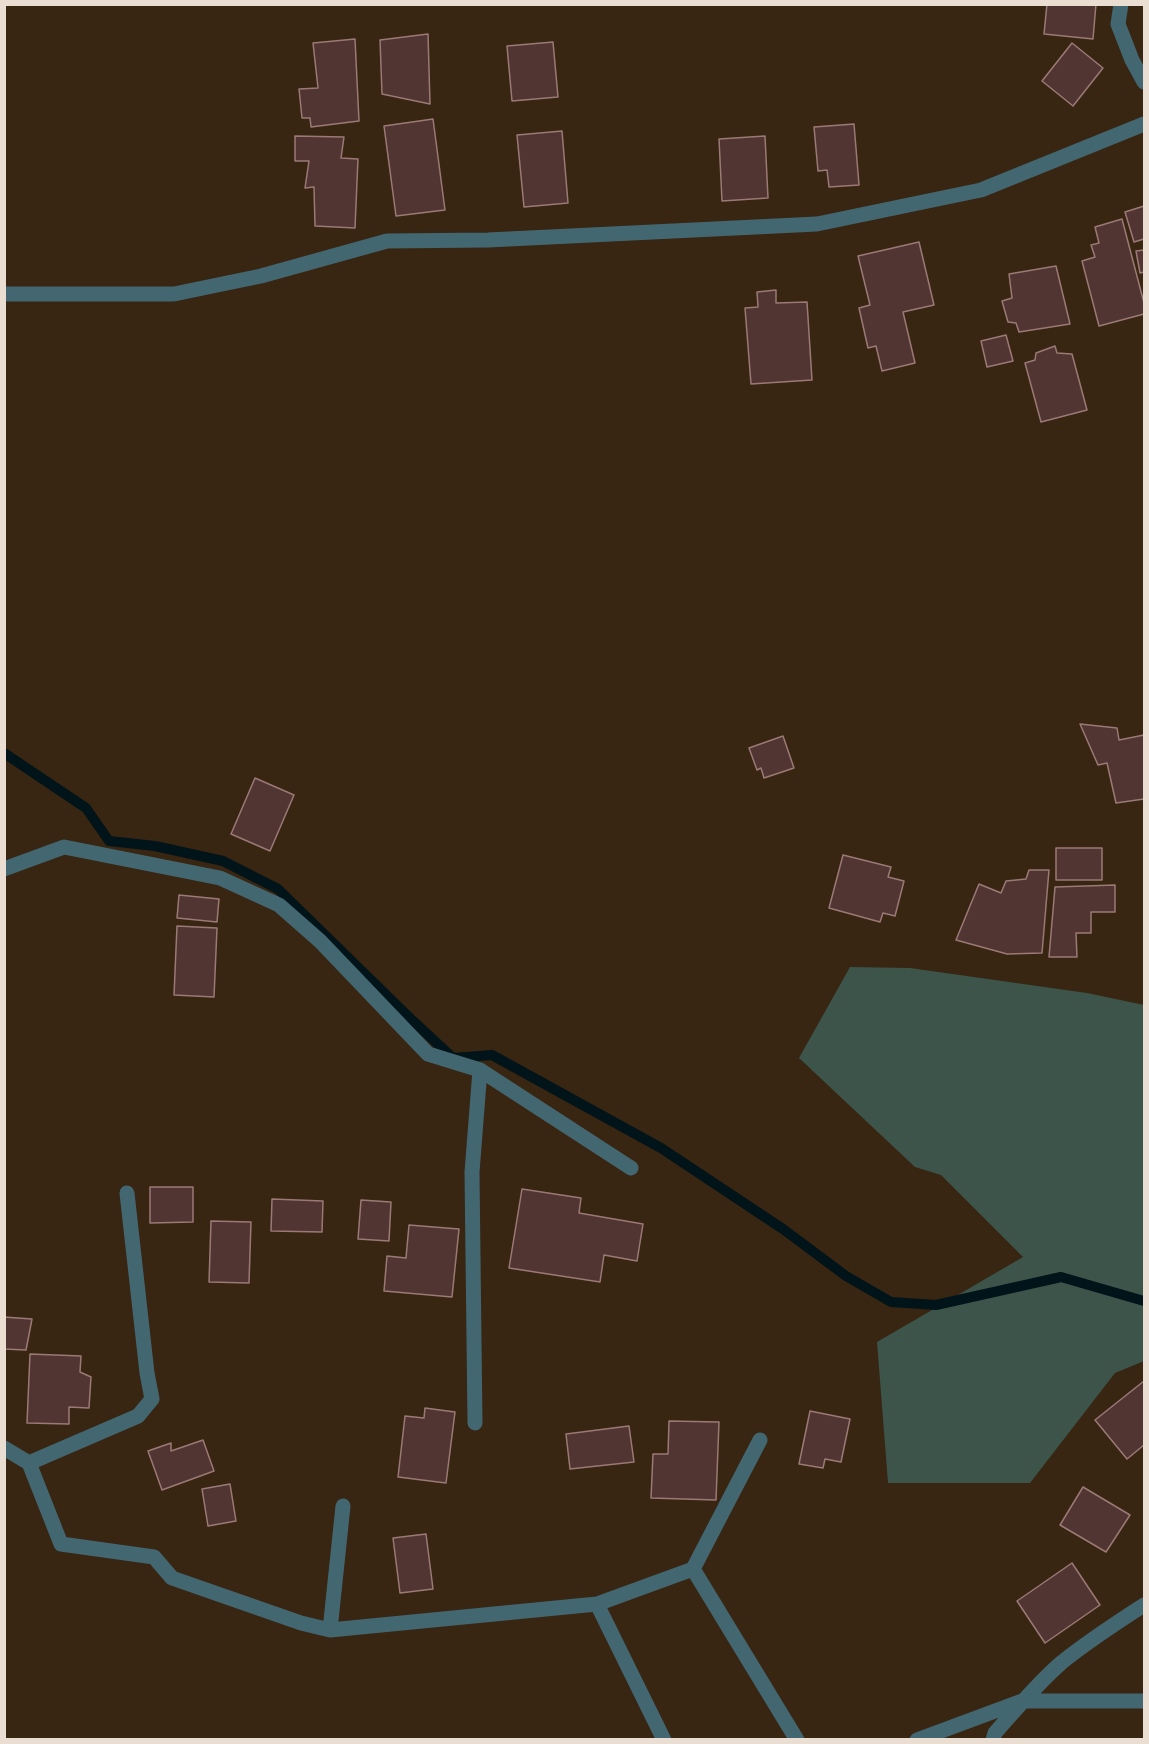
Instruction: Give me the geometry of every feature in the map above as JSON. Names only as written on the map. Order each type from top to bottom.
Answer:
[{"type":"street","points":[[1121,4],[1118,24],[1132,60],[1144,81]]},
{"type":"street","points":[[4,294],[174,294],[261,276],[387,242],[500,240],[817,224],[981,190],[1144,124]]},
{"type":"street","points":[[4,869],[64,847],[220,878],[279,905],[320,941],[428,1054],[480,1070],[630,1168]]},
{"type":"street","points":[[475,1423],[472,1172],[480,1070]]},
{"type":"street","points":[[29,1463],[138,1416],[152,1399],[147,1373],[127,1193]]},
{"type":"street","points":[[4,1448],[29,1463],[61,1544],[154,1557],[172,1578],[301,1623],[330,1630],[597,1604],[693,1569],[760,1440]]},
{"type":"street","points":[[330,1630],[343,1506]]},
{"type":"street","points":[[693,1569],[797,1740]]},
{"type":"street","points":[[597,1604],[664,1740]]},
{"type":"street","points":[[993,1740],[995,1733],[1022,1701],[1060,1664],[1107,1628],[1144,1605]]},
{"type":"street","points":[[917,1740],[1022,1701],[1144,1701]]},
{"type":"green space","points":[[850,967],[910,968],[1087,993],[1144,1005],[1144,1361],[1115,1373],[1030,1483],[888,1483],[877,1342],[1023,1257],[941,1175],[915,1167],[799,1058]]},
{"type":"building","points":[[1047,4],[1096,4],[1093,39],[1044,34]]},
{"type":"building","points":[[428,34],[430,104],[382,94],[380,40]]},
{"type":"building","points":[[355,39],[359,121],[311,127],[310,118],[302,118],[299,89],[318,88],[313,43]]},
{"type":"building","points":[[553,42],[558,97],[512,101],[507,46]]},
{"type":"building","points":[[1072,43],[1103,68],[1073,106],[1042,81]]},
{"type":"building","points":[[433,119],[445,210],[396,216],[384,126]]},
{"type":"building","points":[[854,124],[859,185],[829,187],[827,170],[818,171],[814,127]]},
{"type":"building","points":[[562,131],[568,203],[524,207],[517,135]]},
{"type":"building","points":[[295,136],[344,137],[341,158],[358,159],[355,228],[315,226],[314,187],[305,188],[309,161],[295,161]]},
{"type":"building","points":[[765,136],[768,198],[722,201],[719,139]]},
{"type":"building","points":[[1144,206],[1144,239],[1134,242],[1125,212]]},
{"type":"building","points":[[1122,219],[1144,303],[1144,314],[1099,326],[1082,261],[1095,257],[1091,245],[1099,243],[1095,227]]},
{"type":"building","points":[[919,242],[934,305],[903,312],[915,363],[882,371],[876,346],[868,348],[859,308],[870,305],[858,256]]},
{"type":"building","points":[[1144,250],[1144,272],[1140,273],[1136,251]]},
{"type":"building","points":[[1056,266],[1070,324],[1019,332],[1016,323],[1008,322],[1002,301],[1012,298],[1009,274]]},
{"type":"building","points":[[776,290],[776,303],[807,302],[812,380],[751,384],[745,308],[758,307],[757,292]]},
{"type":"building","points":[[1006,335],[1013,361],[987,367],[981,341]]},
{"type":"building","points":[[1055,346],[1057,353],[1072,354],[1087,410],[1041,422],[1025,363],[1035,360],[1036,353]]},
{"type":"building","points":[[1080,724],[1117,728],[1119,740],[1144,735],[1144,799],[1116,803],[1107,763],[1098,765]]},
{"type":"building","points":[[783,736],[794,768],[764,778],[761,768],[757,770],[749,748]]},
{"type":"building","points":[[255,778],[294,795],[270,851],[231,834]]},
{"type":"building","points":[[1056,848],[1102,848],[1102,880],[1056,880]]},
{"type":"building","points":[[843,855],[891,867],[888,877],[904,881],[895,916],[883,913],[880,922],[829,908]]},
{"type":"building","points":[[1029,870],[1049,870],[1042,953],[1007,954],[956,940],[979,884],[1001,893],[1006,881],[1026,879]]},
{"type":"building","points":[[1115,885],[1115,912],[1091,912],[1091,933],[1076,933],[1077,957],[1049,957],[1055,887]]},
{"type":"building","points":[[179,895],[219,899],[217,922],[177,918]]},
{"type":"building","points":[[177,926],[217,928],[214,997],[174,995]]},
{"type":"building","points":[[150,1187],[193,1187],[193,1222],[150,1223]]},
{"type":"building","points":[[522,1189],[581,1198],[579,1213],[643,1224],[637,1261],[604,1255],[600,1282],[509,1268]]},
{"type":"building","points":[[272,1199],[323,1201],[322,1232],[271,1231]]},
{"type":"building","points":[[361,1200],[391,1202],[389,1241],[358,1239]]},
{"type":"building","points":[[211,1221],[251,1222],[249,1283],[209,1282]]},
{"type":"building","points":[[409,1225],[459,1229],[452,1297],[384,1291],[387,1256],[406,1258]]},
{"type":"building","points":[[4,1317],[32,1319],[26,1350],[4,1349]]},
{"type":"building","points":[[30,1354],[81,1356],[80,1372],[91,1377],[89,1408],[69,1407],[69,1424],[27,1423]]},
{"type":"building","points":[[1144,1381],[1144,1445],[1127,1459],[1095,1420]]},
{"type":"building","points":[[425,1408],[455,1412],[446,1483],[398,1477],[405,1416],[424,1418]]},
{"type":"building","points":[[810,1411],[850,1419],[841,1462],[825,1459],[823,1468],[799,1464]]},
{"type":"building","points":[[669,1421],[719,1422],[716,1500],[651,1498],[653,1454],[668,1454]]},
{"type":"building","points":[[629,1426],[634,1462],[570,1469],[566,1434]]},
{"type":"building","points":[[203,1440],[214,1471],[162,1490],[148,1451],[171,1443],[171,1451]]},
{"type":"building","points":[[230,1484],[236,1521],[208,1526],[202,1489]]},
{"type":"building","points":[[1083,1487],[1130,1515],[1106,1552],[1060,1525]]},
{"type":"building","points":[[426,1534],[433,1589],[400,1593],[393,1538]]},
{"type":"building","points":[[1072,1563],[1100,1605],[1045,1643],[1017,1601]]},
{"type":"waterway","points":[[4,753],[86,808],[109,841],[155,846],[223,861],[278,889],[453,1058],[492,1055],[661,1148],[783,1229],[846,1276],[891,1302],[936,1305],[1061,1277],[1144,1301]]}]
